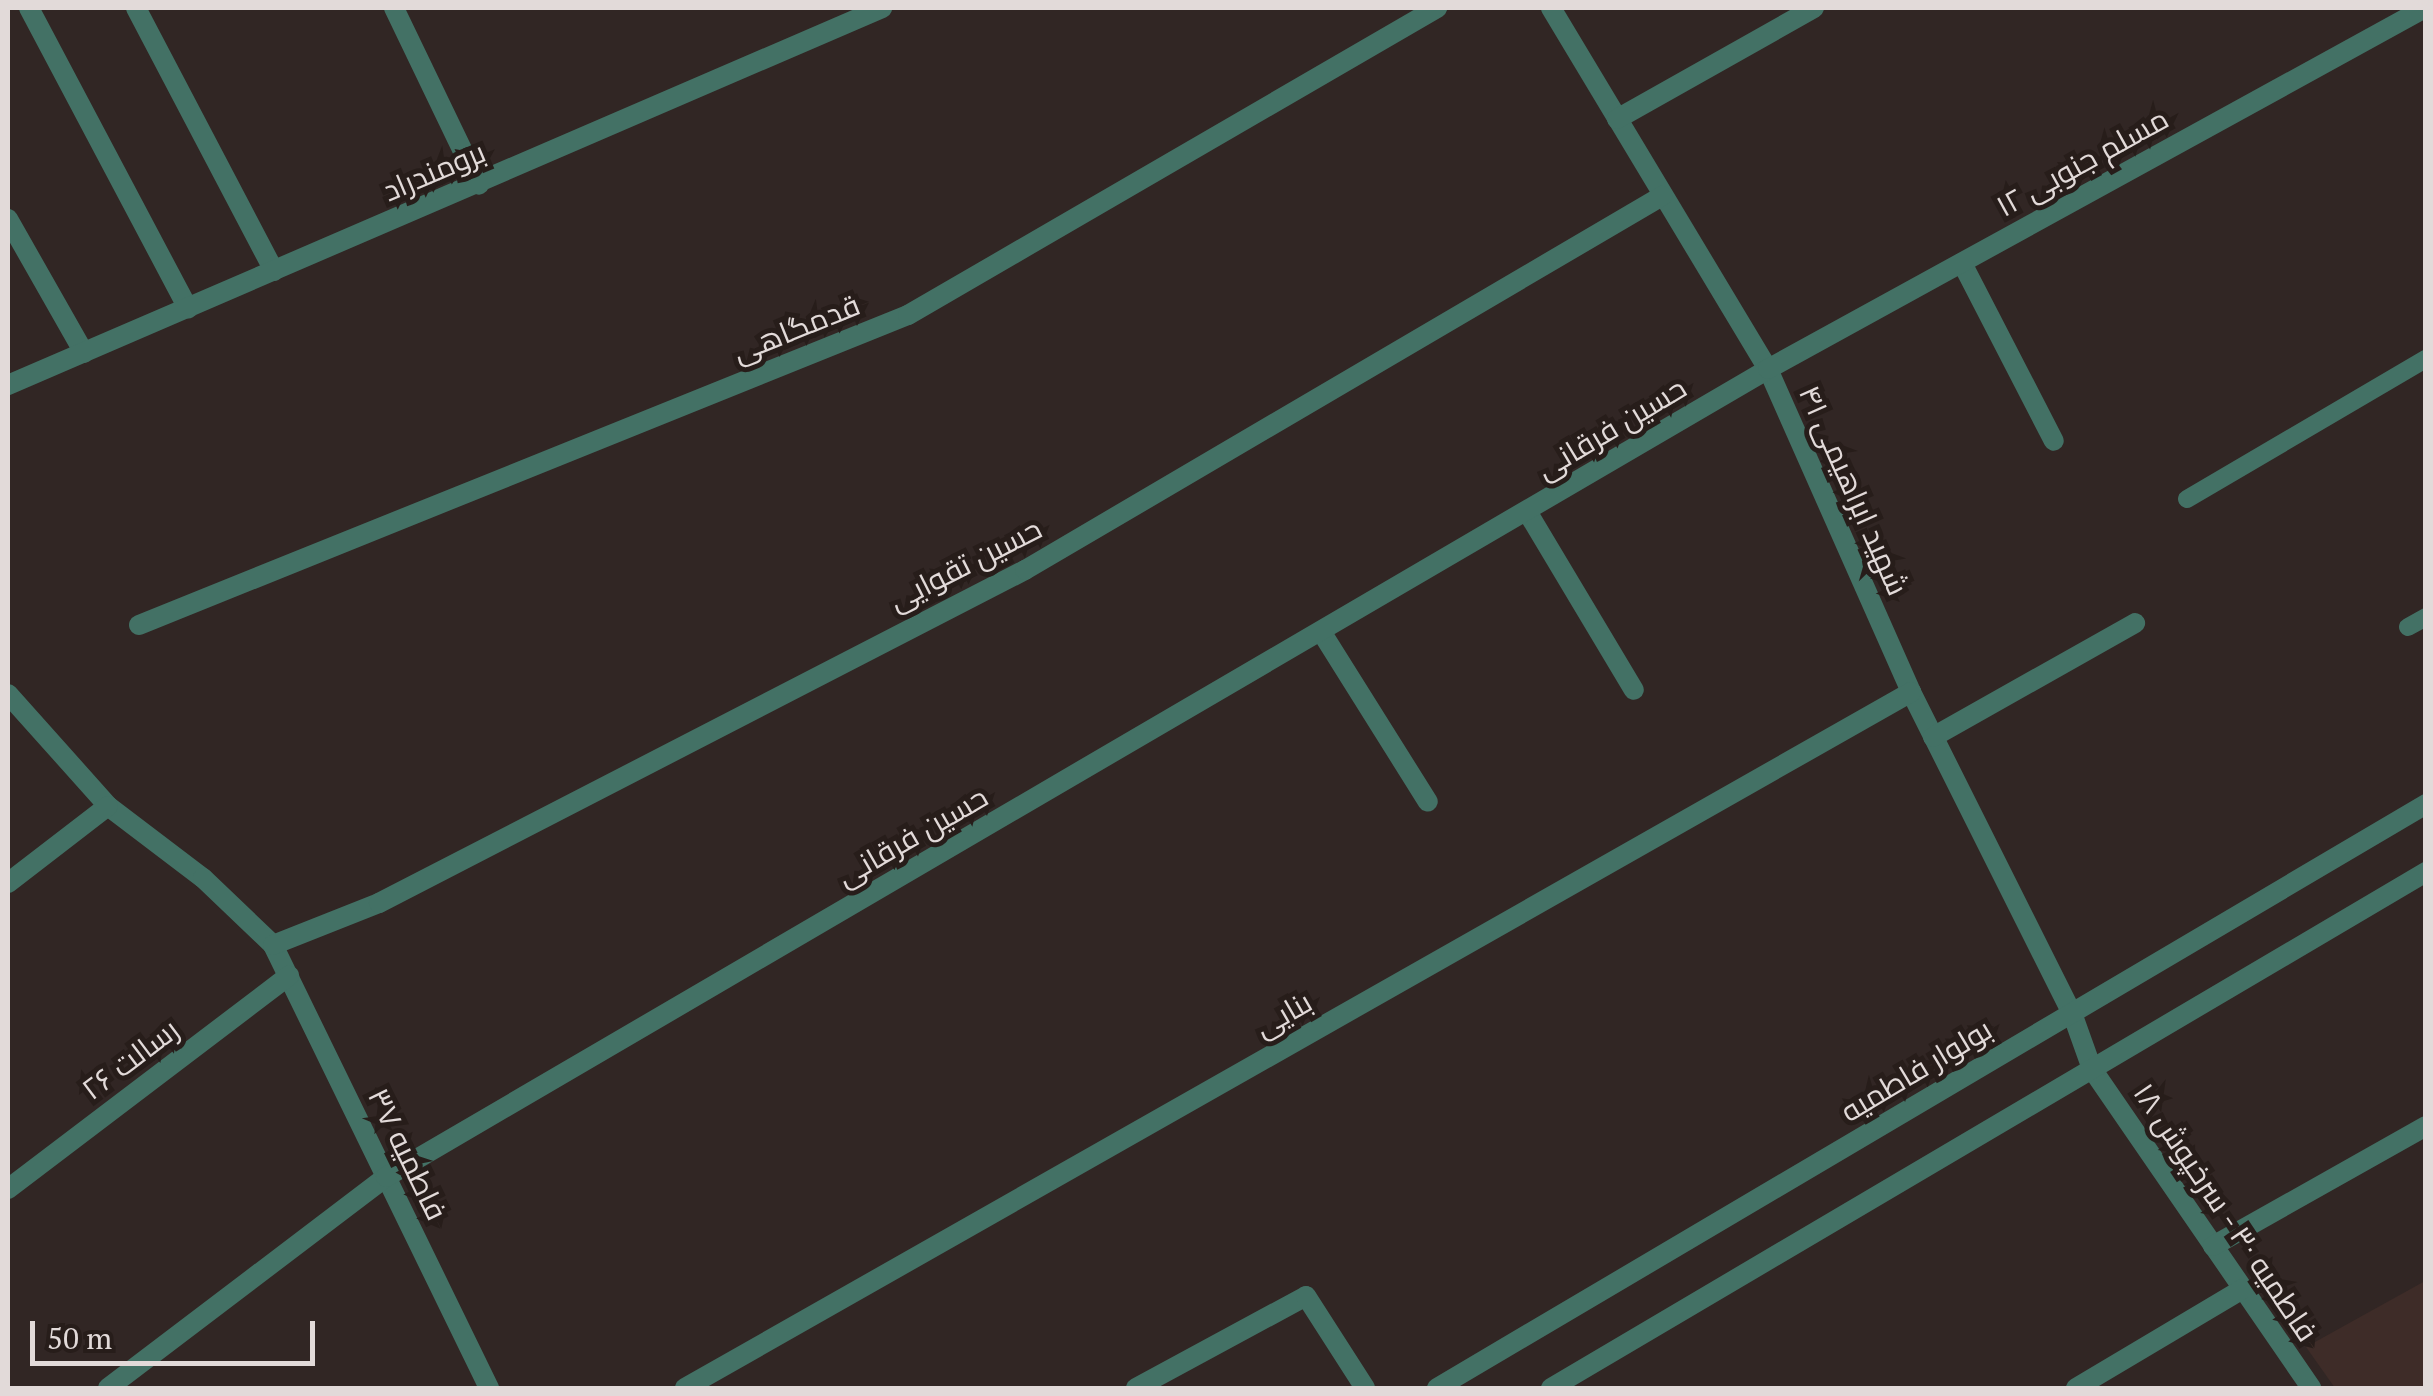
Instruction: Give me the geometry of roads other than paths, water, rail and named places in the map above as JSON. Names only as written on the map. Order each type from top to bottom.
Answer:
[{"type":"street","points":[[30,8],[188,308]]},
{"type":"street","points":[[136,8],[274,272]]},
{"type":"street","points":[[394,8],[479,185]]},
{"type":"street","name":"برومندراد","points":[[8,385],[882,8]]},
{"type":"street","name":"قدمگاهی","points":[[138,625],[908,315],[1436,8]]},
{"type":"street","name":"شهید ابراهیمی ۴۱","points":[[1551,8],[1768,369],[1911,692],[2072,1013]]},
{"type":"street","points":[[1616,119],[1814,8]]},
{"type":"street","name":"مسلم جنوبی ۱۲","points":[[1768,369],[2425,8]]},
{"type":"street","name":"حسین تقوایی","points":[[273,945],[379,904],[1025,570],[1662,196]]},
{"type":"street","points":[[8,219],[84,352]]},
{"type":"street","points":[[1962,262],[2054,440]]},
{"type":"street","name":"حسین فرقانی","points":[[108,1388],[386,1177],[1528,514],[1768,369]]},
{"type":"street","points":[[1528,514],[1634,690]]},
{"type":"street","points":[[1933,737],[2135,623]]},
{"type":"street","points":[[1322,632],[1428,802]]},
{"type":"street","name":"بنایی","points":[[685,1388],[1911,692]]},
{"type":"street","points":[[8,694],[108,806],[203,878],[273,945]]},
{"type":"street","name":"بولوار فاطمیه","points":[[1437,1388],[2426,804]]},
{"type":"street","points":[[8,883],[108,806]]},
{"type":"street","points":[[1551,1388],[2426,872]]},
{"type":"street","name":"فاطمیه ۳۷","points":[[273,945],[489,1388]]},
{"type":"street","name":"رسالت ۲۶","points":[[8,1189],[288,976]]},
{"type":"street","name":"فاطمیه ۳۰ - سرخپوش ۱۸","points":[[2072,1013],[2092,1069],[2311,1388]]},
{"type":"street","points":[[2212,1246],[2426,1126]]},
{"type":"street","points":[[2076,1388],[2242,1289]]},
{"type":"street","points":[[1136,1388],[1306,1296],[1365,1388]]},
{"type":"lane","points":[[2187,499],[2426,360]]},
{"type":"lane","points":[[2408,627],[2426,617]]}]
